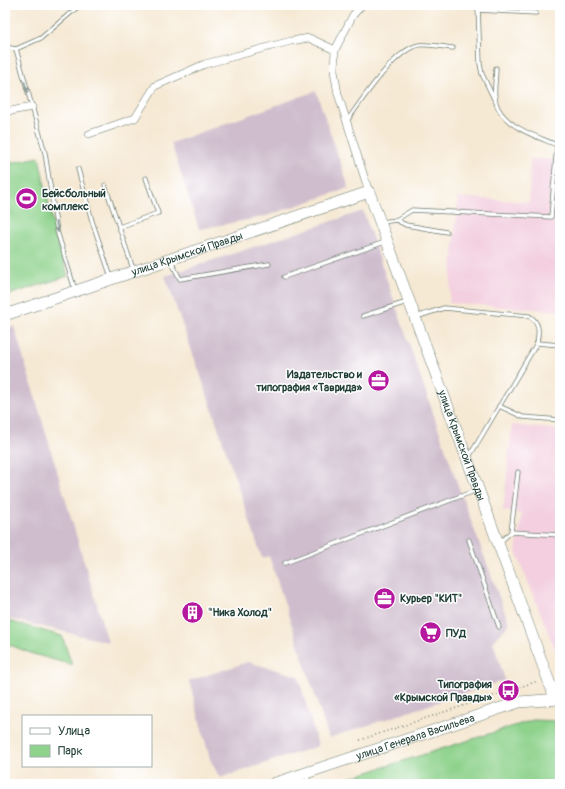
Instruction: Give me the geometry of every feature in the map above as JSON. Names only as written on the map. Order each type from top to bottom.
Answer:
[{"type":"street","name":"улица Крымской Правды","points":[[362,5],[353,15],[336,50],[334,71],[338,94],[386,242],[548,679],[558,699]]},
{"type":"street","points":[[89,134],[135,118],[155,86],[205,64],[291,41],[309,38],[336,50]]},
{"type":"street","points":[[5,112],[32,107]]},
{"type":"street","name":"улица Крымской Правды","points":[[5,315],[369,192]]},
{"type":"street","name":"улица Генерала Васильева","points":[[273,784],[308,779],[519,702],[558,699]]},
{"type":"lane","points":[[5,47],[16,49],[41,38],[80,5]]},
{"type":"lane","points":[[379,222],[396,220],[412,210],[551,217],[553,187],[558,163],[558,145],[524,132],[505,118],[498,108],[482,74],[480,64],[478,5]]},
{"type":"lane","points":[[478,10],[536,13]]},
{"type":"lane","points":[[347,122],[366,93],[401,54],[412,47],[420,45],[453,48]]},
{"type":"lane","points":[[16,49],[45,153],[57,231],[75,292]]},
{"type":"lane","points":[[496,68],[495,94],[498,108]]},
{"type":"lane","points":[[78,169],[92,221],[112,280]]},
{"type":"lane","points":[[119,227],[158,213],[146,178]]},
{"type":"lane","points":[[105,185],[134,272]]},
{"type":"lane","points":[[553,187],[560,187]]},
{"type":"lane","points":[[396,220],[406,225],[447,232]]},
{"type":"lane","points":[[284,277],[386,242]]},
{"type":"lane","points":[[170,260],[180,279],[269,264]]},
{"type":"lane","points":[[363,316],[408,301]]},
{"type":"lane","points":[[414,317],[444,308],[529,316],[535,319],[537,324],[537,343],[467,460]]},
{"type":"lane","points":[[537,343],[560,345]]},
{"type":"lane","points":[[499,406],[523,417],[560,420]]},
{"type":"lane","points":[[498,545],[511,532],[518,472]]},
{"type":"lane","points":[[285,563],[478,490]]},
{"type":"lane","points":[[511,532],[560,535]]},
{"type":"lane","points":[[469,540],[499,627]]},
{"type":"path","points":[[360,740],[532,682],[548,679]]},
{"type":"shaded area","points":[[316,91],[349,188],[263,217],[199,229],[171,143]]},
{"type":"shaded area","points":[[530,159],[560,159],[560,311],[449,303],[458,197],[529,202]]},
{"type":"shaded area","points":[[363,211],[459,488],[509,624],[493,642],[505,680],[329,738],[269,556],[262,558],[205,388],[165,276]]},
{"type":"shaded area","points":[[14,326],[108,642],[5,618],[5,329]]},
{"type":"shaded area","points":[[512,425],[560,430],[560,662],[516,552],[522,514],[503,511]]},
{"type":"shaded area","points":[[248,662],[298,676],[318,746],[220,778],[210,759],[189,681]]},
{"type":"green space","name":"Бейсбольный комплекс","points":[[39,157],[55,234],[68,276],[5,296],[5,164]]},
{"type":"green space","points":[[5,620],[62,636],[72,665],[33,654],[5,643]]},
{"type":"green space","points":[[533,720],[560,721],[560,784],[330,784]]},
{"type":"place","name":"Бейсбольный комплекс","points":[[26,199]]},
{"type":"place","name":"Издательство и типография «Таврида»","points":[[378,380]]},
{"type":"place","name":"Курьер \"КИТ\"","points":[[385,598]]},
{"type":"place","name":"\"Ника Холод\"","points":[[193,612]]},
{"type":"place","name":"ПУД","points":[[431,633]]},
{"type":"place","name":"Типография «Крымской Правды»","points":[[508,690]]}]
